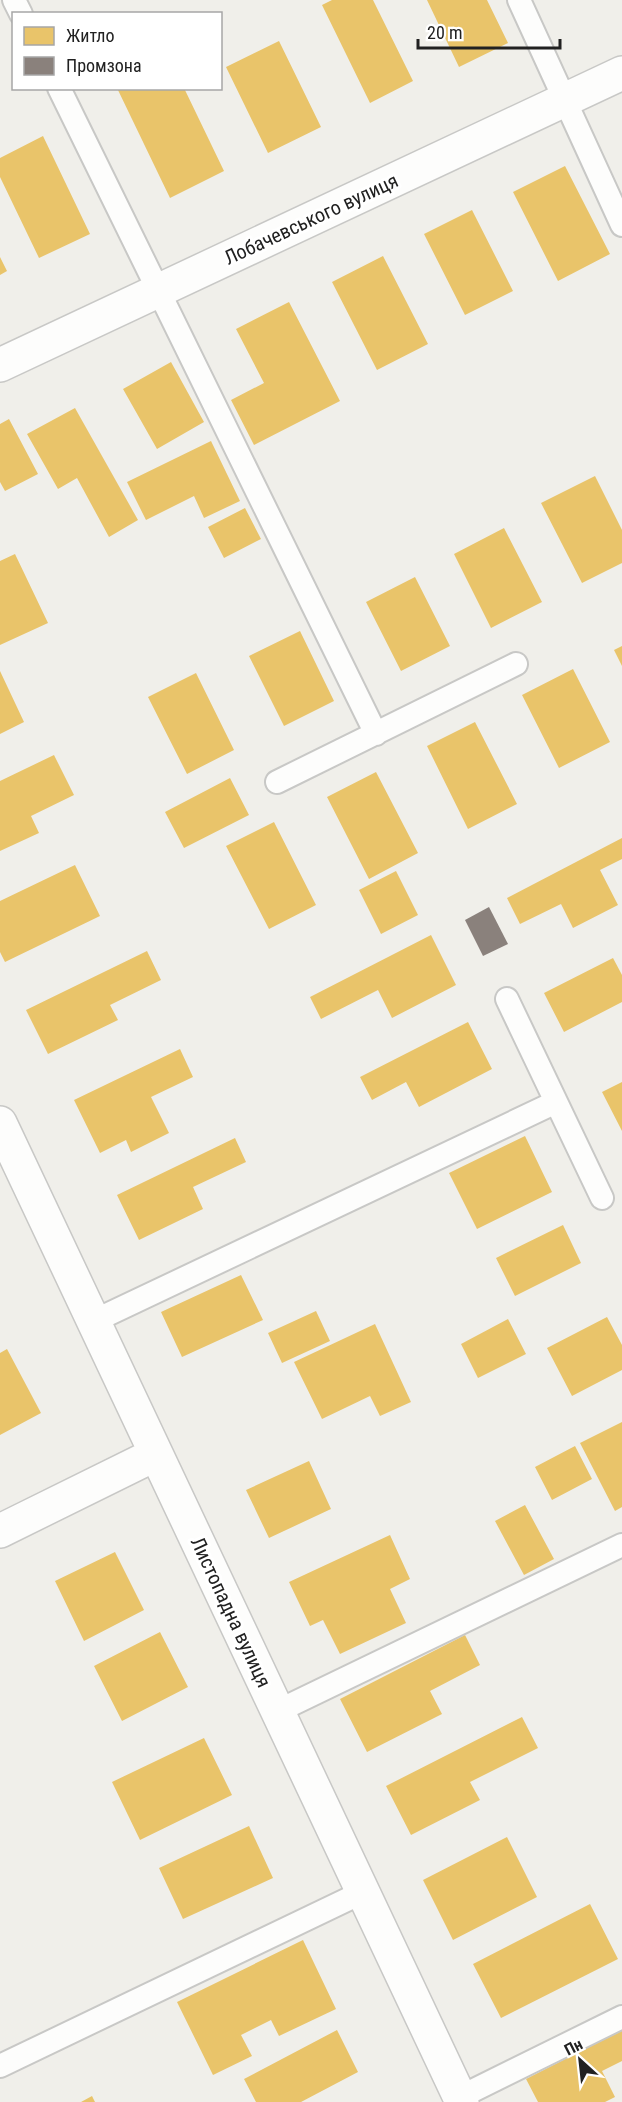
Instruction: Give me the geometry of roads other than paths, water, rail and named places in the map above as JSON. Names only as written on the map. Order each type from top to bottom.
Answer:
[{"type":"street","name":"Лобачевського вулиця","points":[[0,365],[622,73]]},
{"type":"street","name":"Листопадна вулиця","points":[[0,1123],[461,2100]]},
{"type":"street","points":[[0,1530],[156,1454]]},
{"type":"lane","points":[[519,0],[622,225]]},
{"type":"lane","points":[[60,90],[376,734]]},
{"type":"lane","points":[[277,782],[516,664]]},
{"type":"lane","points":[[507,999],[602,1197]]},
{"type":"lane","points":[[94,1321],[556,1101]]},
{"type":"lane","points":[[278,1711],[622,1545]]},
{"type":"lane","points":[[0,2066],[363,1892]]},
{"type":"lane","points":[[461,2100],[622,2017]]}]
